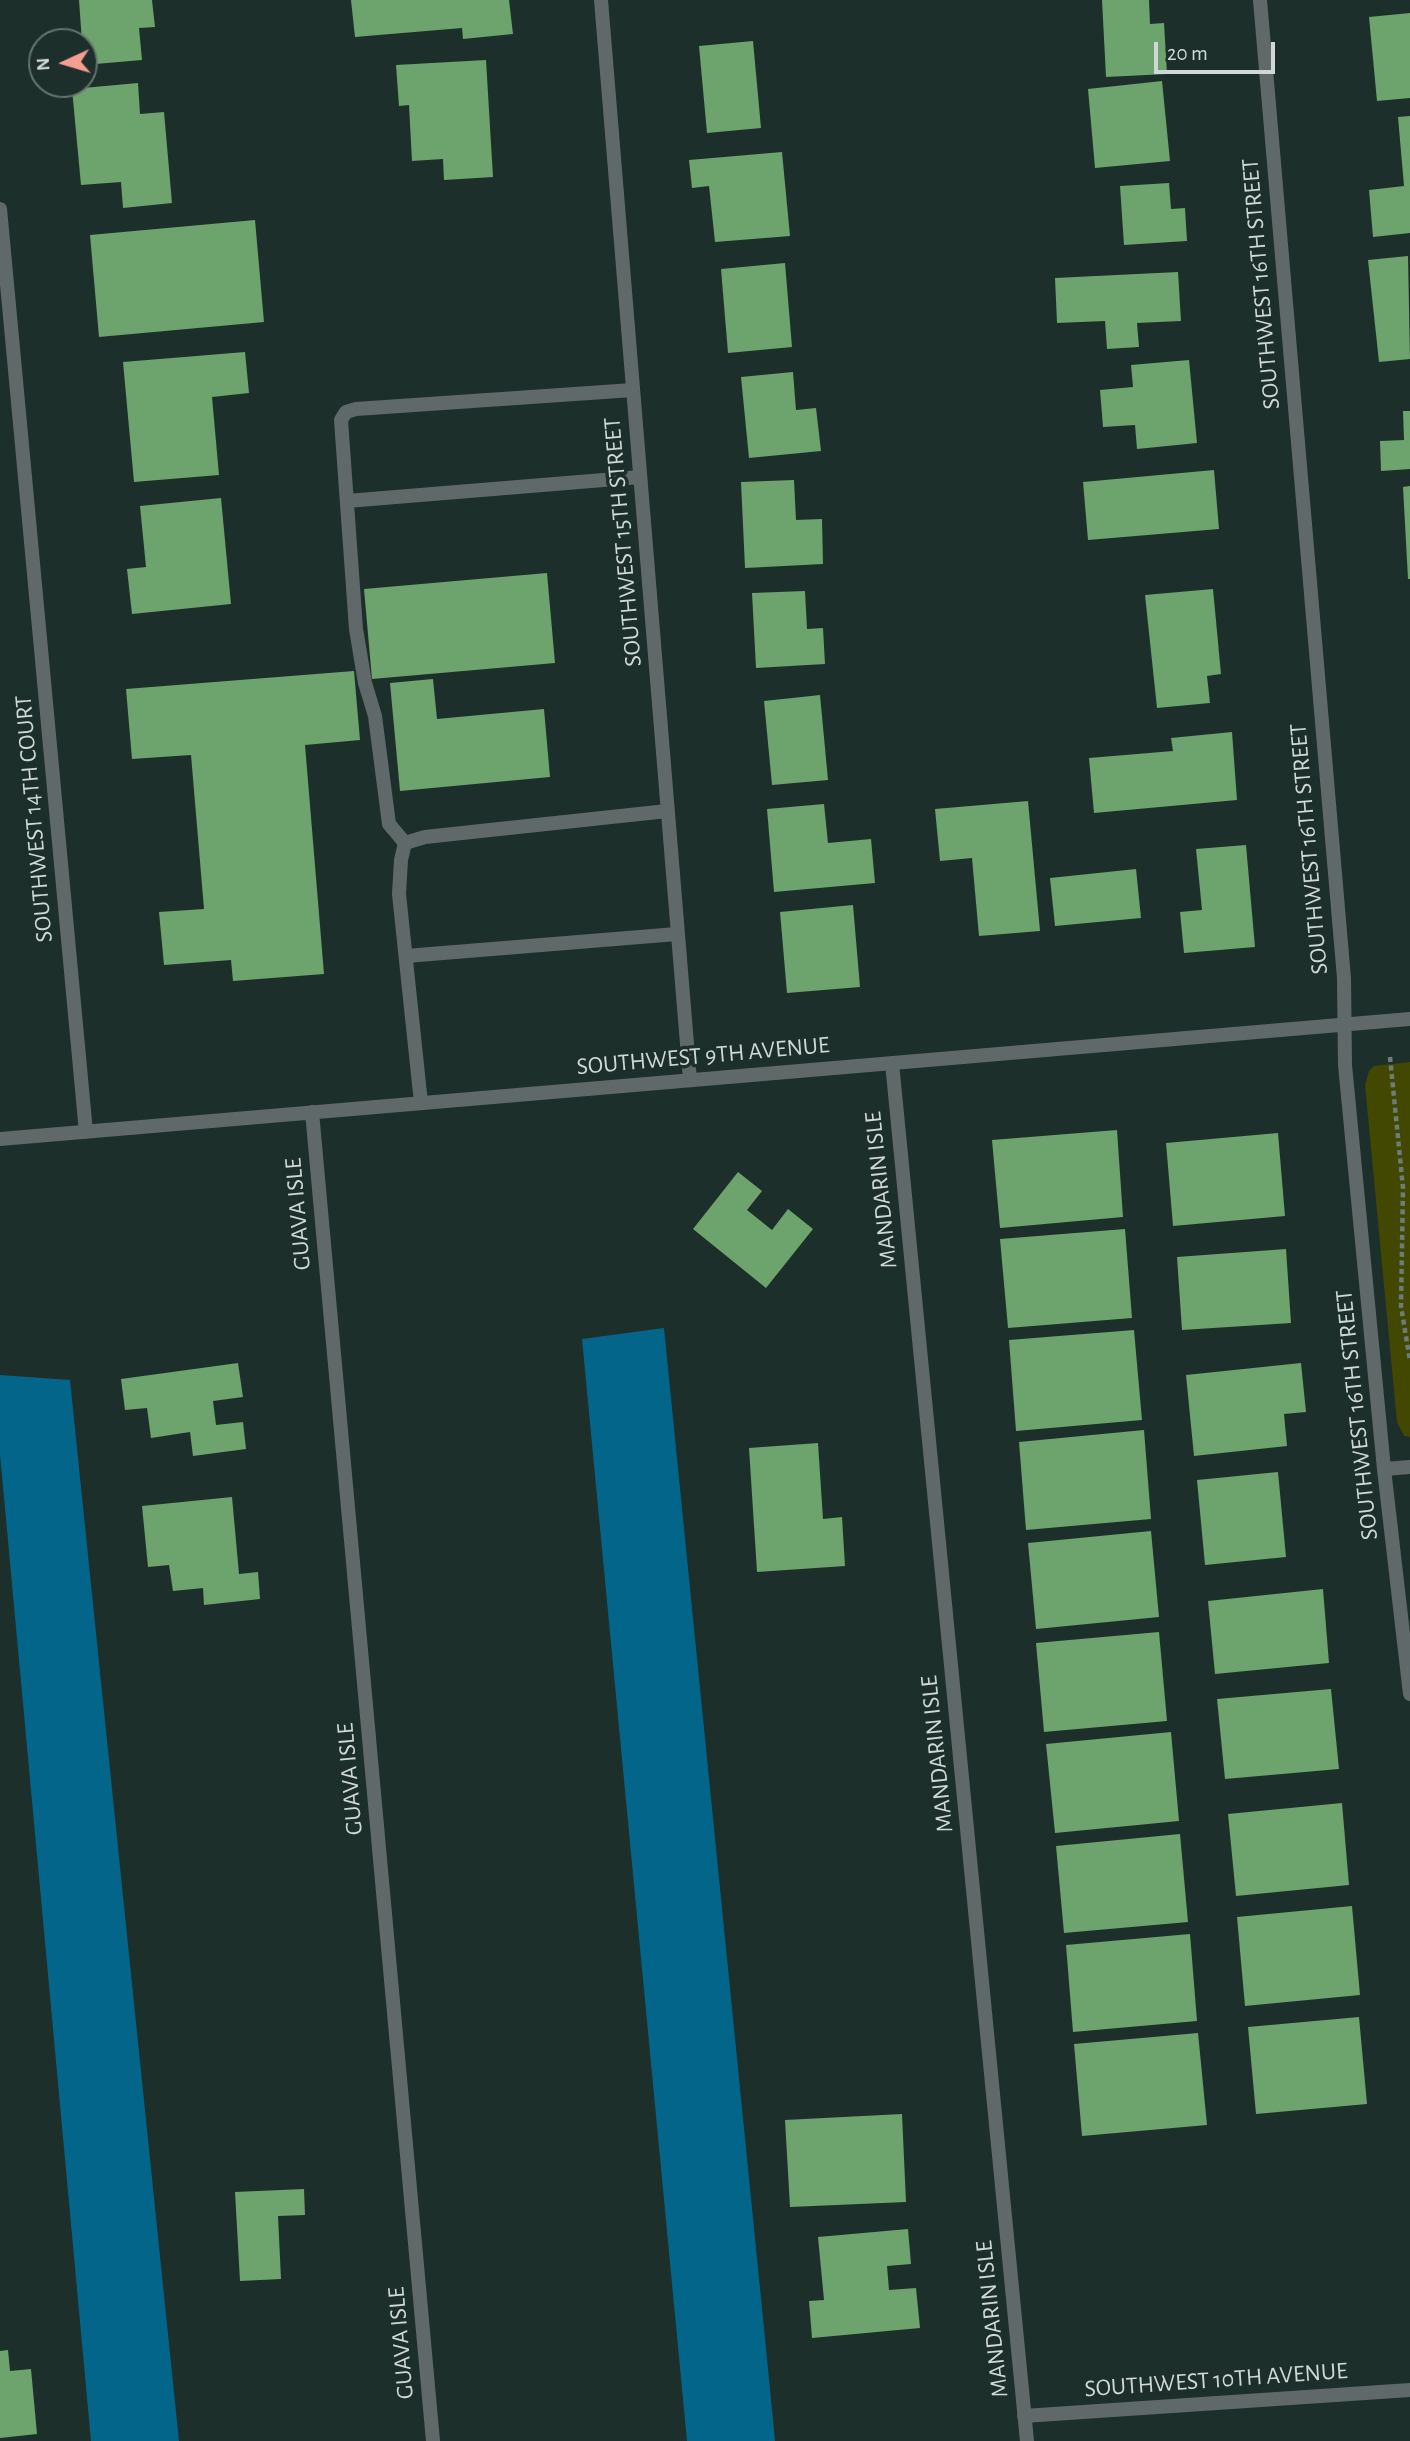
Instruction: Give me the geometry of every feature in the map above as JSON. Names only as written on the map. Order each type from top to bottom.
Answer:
[{"type":"street","name":"SOUTHWEST 15TH STREET","points":[[601,0],[690,1080]]},
{"type":"street","name":"SOUTHWEST 16TH STREET","points":[[1260,0],[1343,978],[1345,1065],[1384,1469],[1410,1694]]},
{"type":"street","name":"SOUTHWEST 14TH COURT","points":[[0,209],[86,1132]]},
{"type":"street","points":[[405,843],[389,824],[375,716],[365,683],[356,629],[341,420],[346,412],[633,390]]},
{"type":"street","points":[[346,501],[640,477]]},
{"type":"street","points":[[405,843],[425,837],[667,811]]},
{"type":"street","points":[[405,843],[399,894],[421,1103]]},
{"type":"street","points":[[407,956],[677,934]]},
{"type":"street","name":"SOUTHWEST 9TH AVENUE","points":[[0,1139],[1410,1019]]},
{"type":"street","name":"MANDARIN ISLE","points":[[892,1063],[1027,2441]]},
{"type":"street","name":"GUAVA ISLE","points":[[312,1112],[433,2441]]},
{"type":"street","points":[[1384,1469],[1410,1467]]},
{"type":"street","name":"SOUTHWEST 10TH AVENUE","points":[[1024,2416],[1410,2390]]},
{"type":"path","points":[[1390,1057],[1403,1188],[1401,1306],[1410,1361]]},
{"type":"shaded area","points":[[1410,1062],[1410,1437],[1404,1436],[1397,1422],[1365,1085],[1369,1071],[1374,1066]]},
{"type":"water","points":[[664,1328],[775,2441],[687,2441],[582,1339]]},
{"type":"water","points":[[0,1375],[70,1380],[179,2441],[91,2441],[0,1454]]},
{"type":"building","points":[[79,0],[152,0],[155,27],[139,28],[142,60],[98,64],[98,28],[81,28]]},
{"type":"building","points":[[351,0],[509,0],[513,34],[463,39],[462,28],[355,37]]},
{"type":"building","points":[[1102,0],[1149,0],[1150,24],[1164,23],[1167,74],[1106,77]]},
{"type":"building","points":[[1410,13],[1410,98],[1377,101],[1369,17]]},
{"type":"building","points":[[753,41],[761,128],[707,133],[699,46]]},
{"type":"building","points":[[486,60],[493,177],[444,180],[443,159],[412,161],[409,105],[399,106],[396,65]]},
{"type":"building","points":[[1162,81],[1170,161],[1095,168],[1088,89]]},
{"type":"building","points":[[138,83],[140,114],[164,112],[172,203],[123,208],[121,182],[81,185],[73,98],[98,98],[98,87]]},
{"type":"building","points":[[1410,116],[1410,233],[1373,237],[1369,190],[1404,186],[1398,117]]},
{"type":"building","points":[[782,152],[790,236],[715,242],[709,186],[692,188],[689,160]]},
{"type":"building","points":[[1169,183],[1171,209],[1185,208],[1187,241],[1124,245],[1120,186]]},
{"type":"building","points":[[255,220],[264,322],[99,337],[90,235]]},
{"type":"building","points":[[1408,256],[1410,359],[1379,362],[1368,260]]},
{"type":"building","points":[[785,263],[792,347],[728,353],[721,269]]},
{"type":"building","points":[[1178,272],[1181,321],[1137,323],[1139,347],[1107,349],[1105,321],[1057,323],[1055,278]]},
{"type":"building","points":[[245,352],[249,393],[212,397],[219,475],[134,482],[123,362]]},
{"type":"building","points":[[1189,360],[1197,443],[1137,449],[1135,425],[1103,427],[1100,390],[1133,387],[1131,365]]},
{"type":"building","points":[[793,372],[796,410],[816,408],[821,451],[749,458],[741,377]]},
{"type":"building","points":[[1403,411],[1410,411],[1410,469],[1381,471],[1380,441],[1404,440]]},
{"type":"building","points":[[1214,470],[1219,529],[1088,540],[1083,482]]},
{"type":"building","points":[[794,480],[796,520],[822,519],[823,564],[745,568],[741,482]]},
{"type":"building","points":[[1410,486],[1410,579],[1408,579],[1403,487]]},
{"type":"building","points":[[221,498],[231,604],[132,614],[127,569],[146,567],[140,506]]},
{"type":"building","points":[[547,573],[555,663],[372,679],[364,589]]},
{"type":"building","points":[[1213,589],[1221,674],[1207,676],[1210,703],[1157,708],[1145,595]]},
{"type":"building","points":[[805,591],[807,629],[823,628],[825,664],[756,668],[752,593]]},
{"type":"building","points":[[354,671],[360,740],[305,745],[324,974],[233,981],[231,960],[164,965],[159,912],[204,909],[191,755],[132,759],[126,689]]},
{"type":"building","points":[[433,679],[437,719],[544,709],[550,777],[400,791],[390,683]]},
{"type":"building","points":[[820,695],[828,780],[772,785],[764,701]]},
{"type":"building","points":[[1232,732],[1237,800],[1094,813],[1089,758],[1173,751],[1171,738]]},
{"type":"building","points":[[1028,801],[1040,931],[979,936],[972,858],[940,861],[935,809]]},
{"type":"building","points":[[824,804],[828,843],[871,839],[875,883],[774,892],[767,809]]},
{"type":"building","points":[[1246,845],[1255,947],[1184,953],[1180,912],[1202,910],[1196,849]]},
{"type":"building","points":[[1136,869],[1141,918],[1055,926],[1050,878]]},
{"type":"building","points":[[853,905],[860,987],[787,993],[780,912]]},
{"type":"building","points":[[1117,1130],[1123,1217],[1000,1228],[992,1140]]},
{"type":"building","points":[[1278,1133],[1285,1216],[1173,1226],[1166,1143]]},
{"type":"building","points":[[738,1172],[762,1191],[747,1210],[772,1230],[788,1209],[813,1229],[766,1288],[693,1229]]},
{"type":"building","points":[[1125,1229],[1132,1318],[1008,1328],[1000,1239]]},
{"type":"building","points":[[1286,1249],[1291,1323],[1182,1330],[1177,1257]]},
{"type":"building","points":[[1134,1330],[1142,1420],[1016,1431],[1009,1340]]},
{"type":"building","points":[[238,1363],[243,1397],[213,1401],[216,1425],[243,1422],[246,1449],[193,1456],[190,1432],[151,1438],[147,1408],[125,1410],[121,1379]]},
{"type":"building","points":[[1301,1363],[1306,1412],[1284,1414],[1287,1446],[1194,1456],[1186,1375]]},
{"type":"building","points":[[1144,1430],[1151,1519],[1026,1530],[1019,1442]]},
{"type":"building","points":[[818,1443],[823,1519],[842,1517],[845,1566],[757,1572],[749,1448]]},
{"type":"building","points":[[1278,1472],[1286,1557],[1205,1565],[1197,1480]]},
{"type":"building","points":[[232,1497],[239,1574],[258,1572],[260,1599],[204,1605],[203,1588],[173,1591],[169,1565],[148,1567],[142,1506]]},
{"type":"building","points":[[1151,1531],[1159,1617],[1036,1629],[1028,1543]]},
{"type":"building","points":[[1323,1589],[1329,1663],[1215,1674],[1208,1601]]},
{"type":"building","points":[[1159,1632],[1167,1721],[1044,1732],[1036,1643]]},
{"type":"building","points":[[1331,1689],[1339,1769],[1225,1779],[1217,1699]]},
{"type":"building","points":[[1171,1732],[1179,1821],[1055,1833],[1046,1744]]},
{"type":"building","points":[[1342,1803],[1349,1885],[1236,1896],[1228,1814]]},
{"type":"building","points":[[1180,1834],[1188,1922],[1064,1933],[1056,1846]]},
{"type":"building","points":[[1352,1906],[1360,1995],[1245,2006],[1237,1917]]},
{"type":"building","points":[[1190,1934],[1197,2021],[1073,2032],[1066,1945]]},
{"type":"building","points":[[1359,2017],[1367,2104],[1256,2114],[1248,2027]]},
{"type":"building","points":[[1198,2033],[1207,2125],[1082,2136],[1074,2044]]},
{"type":"building","points":[[902,2114],[906,2202],[790,2207],[785,2120]]},
{"type":"building","points":[[304,2189],[305,2215],[278,2216],[281,2279],[240,2281],[235,2192]]},
{"type":"building","points":[[908,2229],[911,2264],[887,2266],[889,2290],[916,2288],[920,2328],[812,2338],[809,2301],[824,2300],[818,2237]]},
{"type":"building","points":[[8,2350],[10,2371],[31,2369],[37,2434],[0,2438],[0,2351]]}]
